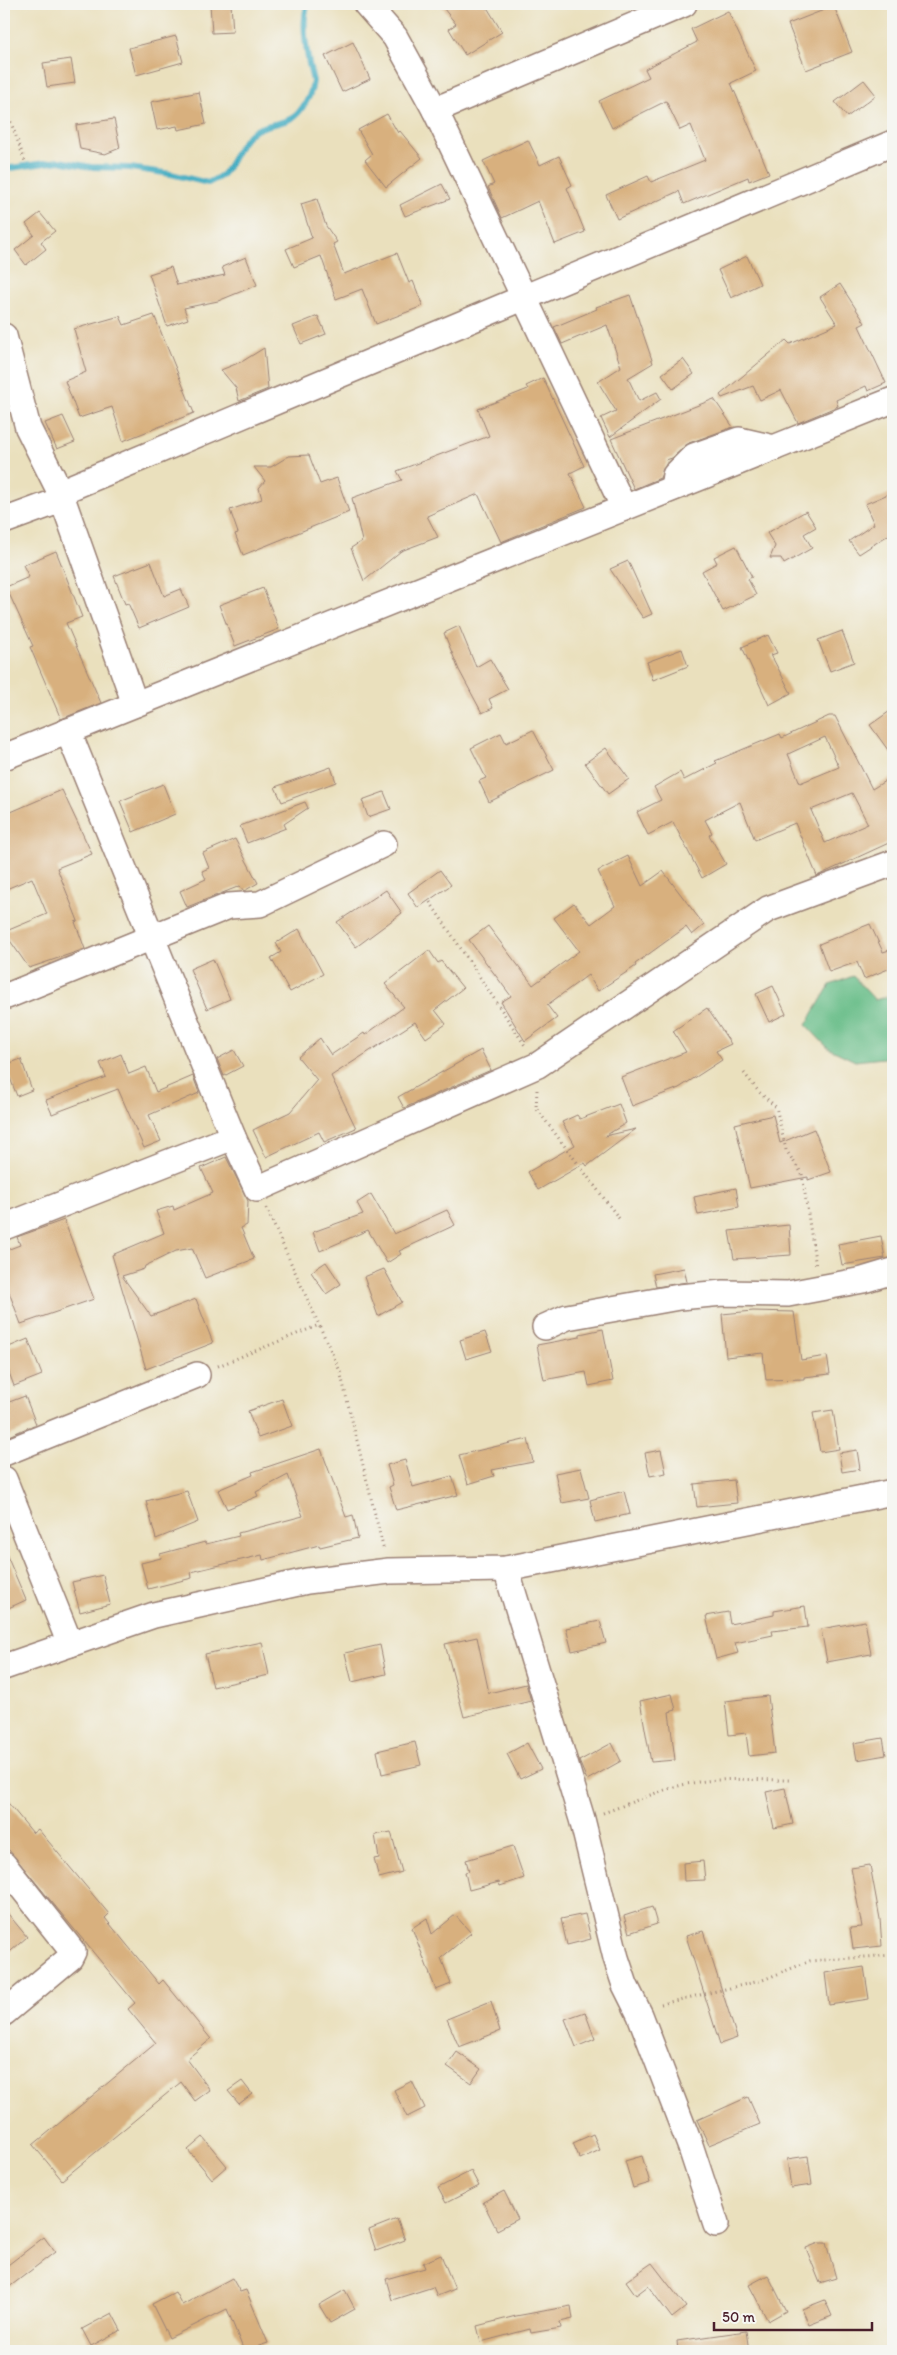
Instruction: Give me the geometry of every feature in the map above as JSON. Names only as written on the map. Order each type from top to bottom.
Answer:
[{"type":"street","points":[[366,4],[394,37],[435,110],[624,508]]},
{"type":"street","points":[[435,110],[684,4]]},
{"type":"street","points":[[4,521],[523,298],[893,143]]},
{"type":"street","points":[[4,336],[28,428],[60,496],[135,704]]},
{"type":"street","points":[[4,756],[893,400]]},
{"type":"street","points":[[68,731],[234,1138],[257,1189],[538,1065],[768,909],[893,863]]},
{"type":"street","points":[[7,996],[229,906],[260,904],[384,844]]},
{"type":"street","points":[[4,1227],[234,1138]]},
{"type":"street","points":[[545,1327],[566,1317],[679,1297],[723,1293],[788,1294],[893,1271]]},
{"type":"street","points":[[4,1453],[197,1375]]},
{"type":"street","points":[[4,1479],[70,1644]]},
{"type":"street","points":[[4,1667],[154,1615],[307,1581],[389,1571],[506,1569],[893,1492]]},
{"type":"street","points":[[506,1569],[582,1819],[624,1984],[640,2015],[691,2148],[716,2224]]},
{"type":"street","points":[[4,1865],[73,1952],[70,1958],[4,2013]]},
{"type":"path","points":[[4,103],[26,164]]},
{"type":"path","points":[[744,1073],[759,1092],[776,1107],[786,1150],[802,1174],[819,1288]]},
{"type":"path","points":[[257,1189],[340,1371],[389,1571]]},
{"type":"path","points":[[197,1375],[319,1326]]},
{"type":"path","points":[[582,1819],[672,1787],[719,1779],[790,1780]]},
{"type":"path","points":[[640,2015],[662,2004],[760,1981],[810,1961],[893,1954]]},
{"type":"green space","points":[[853,976],[875,1000],[893,995],[893,1057],[855,1061],[828,1048],[806,1025],[830,985]]},
{"type":"building","points":[[210,4],[231,4],[233,32],[212,33]]},
{"type":"building","points":[[440,4],[485,4],[502,32],[465,55],[449,29],[456,24]]},
{"type":"building","points":[[834,6],[852,52],[806,70],[788,24]]},
{"type":"building","points":[[728,11],[756,71],[731,83],[769,173],[749,181],[748,177],[684,204],[679,191],[617,219],[606,195],[648,176],[651,182],[705,160],[691,125],[680,130],[666,101],[612,128],[599,101],[649,77],[645,69],[697,42],[691,29]]},
{"type":"building","points":[[176,36],[183,62],[136,75],[129,48]]},
{"type":"building","points":[[353,42],[370,79],[342,92],[325,56]]},
{"type":"building","points":[[71,59],[75,83],[47,87],[43,63]]},
{"type":"building","points":[[864,80],[876,95],[847,117],[835,102]]},
{"type":"building","points":[[199,92],[206,124],[178,130],[177,126],[157,130],[151,102]]},
{"type":"building","points":[[387,114],[398,133],[400,131],[422,158],[386,187],[365,160],[372,154],[358,130]]},
{"type":"building","points":[[114,119],[120,148],[105,154],[80,149],[76,125]]},
{"type":"building","points":[[528,140],[540,165],[559,156],[572,185],[567,188],[585,232],[555,244],[538,201],[502,218],[488,187],[494,184],[483,161]]},
{"type":"building","points":[[442,184],[450,199],[405,216],[400,205]]},
{"type":"building","points":[[317,199],[326,226],[337,242],[333,244],[344,274],[397,253],[409,283],[413,281],[423,306],[376,324],[362,289],[336,299],[321,256],[294,267],[286,249],[312,238],[301,204]]},
{"type":"building","points":[[40,213],[55,231],[41,242],[46,249],[26,265],[15,250],[34,235],[26,224]]},
{"type":"building","points":[[747,256],[760,284],[731,298],[718,270]]},
{"type":"building","points":[[246,257],[257,285],[218,301],[184,308],[188,319],[167,326],[149,274],[171,267],[177,285],[225,275],[222,267]]},
{"type":"building","points":[[840,284],[865,323],[859,326],[886,383],[868,391],[866,386],[836,400],[838,406],[798,423],[781,390],[760,400],[753,386],[722,398],[720,395],[786,340],[790,344],[837,324],[820,297]]},
{"type":"building","points":[[630,295],[653,363],[628,378],[639,401],[657,392],[661,399],[610,437],[601,418],[616,411],[598,382],[621,367],[607,325],[562,344],[554,327],[597,309],[596,307]]},
{"type":"building","points":[[154,315],[194,413],[123,441],[112,407],[79,418],[65,381],[86,372],[74,329],[120,316],[124,325]]},
{"type":"building","points":[[318,316],[326,334],[301,344],[293,326]]},
{"type":"building","points":[[264,348],[268,389],[239,401],[236,388],[221,370],[243,361]]},
{"type":"building","points":[[683,359],[694,374],[673,389],[662,374]]},
{"type":"building","points":[[543,378],[584,466],[570,473],[586,507],[501,542],[478,494],[427,516],[438,537],[401,551],[364,581],[351,548],[362,541],[352,498],[402,480],[397,471],[489,436],[478,409],[528,389],[526,386]]},
{"type":"building","points":[[714,399],[733,427],[689,443],[672,458],[666,460],[667,462],[660,478],[634,489],[611,439]]},
{"type":"building","points":[[63,416],[75,442],[57,449],[45,423]]},
{"type":"building","points":[[309,455],[320,484],[337,478],[349,512],[243,555],[235,534],[238,533],[230,510],[262,499],[259,488],[265,481],[254,467],[271,467],[289,456]]},
{"type":"building","points":[[893,492],[893,532],[859,554],[849,541],[874,524],[865,504]]},
{"type":"building","points":[[806,511],[816,527],[804,534],[812,548],[784,564],[781,558],[770,558],[775,546],[767,533]]},
{"type":"building","points":[[736,546],[752,577],[748,579],[756,595],[723,611],[702,571],[717,563],[714,557]]},
{"type":"building","points":[[56,551],[82,617],[66,623],[101,703],[61,719],[30,647],[33,646],[6,587],[29,577],[23,565]]},
{"type":"building","points":[[628,561],[652,614],[643,618],[610,569]]},
{"type":"building","points":[[151,562],[164,596],[181,589],[189,607],[139,628],[128,603],[125,604],[114,576]]},
{"type":"building","points":[[263,588],[279,629],[235,646],[219,605]]},
{"type":"building","points":[[459,626],[476,667],[490,659],[508,689],[489,699],[493,708],[482,713],[459,670],[444,633]]},
{"type":"building","points":[[842,631],[854,662],[830,671],[818,640]]},
{"type":"building","points":[[768,635],[777,653],[771,655],[791,693],[769,705],[742,647]]},
{"type":"building","points":[[682,649],[688,666],[653,680],[647,662]]},
{"type":"building","points":[[893,709],[893,757],[870,725]]},
{"type":"building","points":[[829,716],[835,716],[872,789],[893,776],[893,841],[817,876],[795,823],[755,840],[740,802],[705,820],[712,833],[709,835],[726,864],[702,878],[673,822],[648,835],[637,812],[661,800],[654,787],[680,772],[684,780],[717,763],[715,761],[780,734],[782,738]],"holes":[[[825,737],[839,767],[800,783],[788,754]],[[852,793],[868,824],[825,843],[811,810]]]},
{"type":"building","points":[[533,730],[554,770],[489,802],[479,781],[486,778],[471,748],[501,733],[506,743]]},
{"type":"building","points":[[606,748],[629,779],[608,794],[585,763]]},
{"type":"building","points":[[331,767],[336,782],[282,802],[275,787]]},
{"type":"building","points":[[163,784],[175,814],[133,832],[120,801]]},
{"type":"building","points":[[62,790],[92,854],[57,868],[78,921],[75,922],[85,949],[29,968],[4,932],[47,914],[32,878],[4,890],[4,815]]},
{"type":"building","points":[[384,792],[391,809],[368,817],[362,800]]},
{"type":"building","points":[[305,802],[308,808],[284,824],[286,828],[247,843],[240,826]]},
{"type":"building","points":[[235,839],[258,883],[244,891],[240,886],[187,907],[180,891],[206,879],[202,871],[209,868],[203,853]]},
{"type":"building","points":[[628,856],[642,886],[663,871],[704,925],[692,935],[686,927],[635,964],[636,966],[598,991],[588,975],[547,1005],[557,1018],[525,1041],[501,1002],[511,996],[469,940],[488,926],[533,985],[579,951],[554,918],[574,903],[591,924],[615,906],[598,871]]},
{"type":"building","points":[[440,870],[451,885],[418,908],[408,893]]},
{"type":"building","points":[[386,890],[402,913],[356,947],[337,922]]},
{"type":"building","points":[[870,924],[883,952],[893,949],[893,967],[864,979],[857,962],[829,972],[819,944]]},
{"type":"building","points":[[299,929],[323,974],[290,992],[271,958],[281,952],[276,943]]},
{"type":"building","points":[[429,950],[438,963],[441,961],[463,988],[435,1010],[446,1024],[426,1038],[415,1022],[331,1076],[356,1128],[324,1142],[319,1132],[266,1157],[253,1130],[290,1112],[317,1080],[298,1057],[320,1038],[331,1055],[364,1033],[365,1035],[404,1007],[385,984]]},
{"type":"building","points":[[213,959],[230,999],[207,1009],[190,969]]},
{"type":"building","points":[[773,986],[786,1014],[769,1022],[756,994]]},
{"type":"building","points":[[707,1008],[731,1044],[716,1051],[722,1060],[679,1088],[632,1106],[621,1077],[686,1052],[673,1031]]},
{"type":"building","points":[[234,1050],[243,1066],[224,1076],[217,1059]]},
{"type":"building","points":[[481,1050],[491,1070],[404,1108],[398,1097]]},
{"type":"building","points":[[121,1054],[129,1074],[146,1067],[156,1092],[193,1076],[199,1093],[149,1115],[161,1141],[144,1148],[118,1089],[52,1114],[46,1100],[106,1077],[100,1063]]},
{"type":"building","points":[[21,1059],[32,1090],[17,1096],[5,1065]]},
{"type":"building","points":[[619,1104],[626,1123],[605,1136],[636,1129],[587,1166],[585,1163],[538,1190],[528,1172],[575,1145],[562,1122],[577,1115],[580,1119]]},
{"type":"building","points":[[773,1115],[780,1143],[814,1129],[831,1172],[808,1180],[808,1177],[750,1188],[735,1124]]},
{"type":"building","points":[[226,1157],[248,1201],[247,1225],[241,1228],[254,1259],[205,1278],[192,1248],[176,1251],[145,1266],[144,1269],[122,1276],[151,1316],[196,1299],[213,1343],[146,1369],[112,1255],[164,1233],[156,1211],[173,1206],[174,1210],[213,1193],[201,1168]]},
{"type":"building","points":[[736,1188],[739,1207],[698,1215],[694,1197]]},
{"type":"building","points":[[371,1194],[394,1234],[447,1210],[455,1225],[399,1251],[401,1254],[387,1263],[368,1230],[320,1251],[313,1232],[363,1214],[357,1203]]},
{"type":"building","points":[[64,1220],[94,1299],[21,1324],[4,1279],[4,1251],[20,1245],[17,1237]]},
{"type":"building","points":[[789,1225],[791,1255],[734,1259],[729,1231]]},
{"type":"building","points":[[881,1236],[885,1258],[842,1265],[838,1244]]},
{"type":"building","points":[[326,1262],[341,1284],[326,1294],[311,1272]]},
{"type":"building","points":[[684,1268],[687,1282],[656,1287],[653,1274]]},
{"type":"building","points":[[384,1269],[402,1302],[378,1316],[364,1277]]},
{"type":"building","points":[[753,1311],[794,1312],[801,1360],[827,1356],[830,1374],[804,1377],[804,1379],[766,1380],[763,1353],[726,1357],[722,1314]]},
{"type":"building","points":[[603,1329],[613,1381],[589,1386],[586,1372],[544,1380],[537,1345],[580,1337],[580,1334]]},
{"type":"building","points":[[485,1332],[492,1351],[466,1359],[460,1340]]},
{"type":"building","points":[[28,1339],[42,1375],[14,1386],[4,1359],[4,1349]]},
{"type":"building","points":[[25,1396],[36,1424],[4,1438],[4,1404]]},
{"type":"building","points":[[282,1399],[292,1426],[258,1438],[248,1411]]},
{"type":"building","points":[[833,1410],[839,1449],[820,1452],[813,1413]]},
{"type":"building","points":[[528,1439],[533,1462],[492,1470],[494,1476],[468,1484],[459,1455]]},
{"type":"building","points":[[321,1449],[346,1517],[353,1515],[358,1538],[320,1547],[319,1545],[263,1560],[262,1555],[191,1572],[192,1578],[148,1589],[141,1563],[161,1558],[160,1554],[205,1542],[206,1544],[239,1536],[238,1533],[303,1516],[288,1475],[256,1492],[258,1496],[227,1509],[218,1490],[253,1475],[252,1472]]},
{"type":"building","points":[[661,1450],[666,1473],[650,1476],[645,1453]]},
{"type":"building","points":[[857,1450],[860,1469],[842,1472],[839,1453]]},
{"type":"building","points":[[405,1460],[413,1487],[452,1476],[458,1495],[396,1510],[389,1487],[393,1485],[387,1465]]},
{"type":"building","points":[[581,1468],[589,1498],[562,1503],[555,1473]]},
{"type":"building","points":[[734,1480],[737,1503],[697,1507],[694,1484]]},
{"type":"building","points":[[187,1491],[198,1522],[156,1539],[146,1501]]},
{"type":"building","points":[[624,1491],[630,1514],[595,1522],[590,1500]]},
{"type":"building","points":[[4,1549],[26,1600],[4,1610]]},
{"type":"building","points":[[103,1575],[110,1604],[80,1612],[72,1582]]},
{"type":"building","points":[[805,1606],[808,1627],[772,1631],[773,1635],[735,1643],[738,1653],[716,1659],[706,1616],[728,1612],[730,1624],[774,1615],[774,1611]]},
{"type":"building","points":[[600,1621],[606,1643],[572,1651],[566,1628]]},
{"type":"building","points":[[865,1621],[871,1654],[827,1662],[821,1629]]},
{"type":"building","points":[[477,1637],[489,1693],[526,1684],[531,1701],[464,1717],[445,1644]]},
{"type":"building","points":[[262,1642],[269,1675],[213,1687],[205,1654]]},
{"type":"building","points":[[380,1645],[386,1674],[352,1682],[345,1653]]},
{"type":"building","points":[[672,1694],[676,1710],[669,1712],[675,1760],[651,1762],[640,1701]]},
{"type":"building","points":[[768,1696],[775,1753],[749,1756],[746,1733],[729,1735],[725,1701]]},
{"type":"building","points":[[883,1738],[886,1755],[857,1760],[854,1743]]},
{"type":"building","points":[[415,1742],[421,1765],[382,1774],[377,1751]]},
{"type":"building","points":[[527,1743],[541,1769],[520,1779],[507,1754]]},
{"type":"building","points":[[612,1743],[621,1761],[587,1780],[579,1761]]},
{"type":"building","points":[[785,1788],[793,1824],[774,1828],[766,1792]]},
{"type":"building","points":[[4,1798],[33,1833],[38,1829],[109,1914],[105,1918],[159,1984],[163,1980],[211,2039],[187,2059],[210,2090],[195,2101],[181,2082],[62,2180],[33,2145],[156,2043],[128,2009],[135,2003],[4,1844]]},
{"type":"building","points":[[391,1832],[402,1872],[379,1878],[374,1859],[379,1858],[375,1835]]},
{"type":"building","points":[[513,1846],[524,1878],[500,1886],[499,1882],[469,1890],[465,1872],[469,1871],[466,1860]]},
{"type":"building","points":[[703,1861],[705,1880],[684,1881],[683,1863]]},
{"type":"building","points":[[870,1865],[880,1919],[882,1946],[853,1949],[850,1928],[862,1927],[851,1868]]},
{"type":"building","points":[[652,1907],[657,1924],[629,1933],[624,1916]]},
{"type":"building","points":[[4,1909],[27,1937],[4,1957]]},
{"type":"building","points":[[585,1914],[591,1939],[567,1945],[561,1919]]},
{"type":"building","points":[[455,1915],[471,1933],[441,1958],[451,1984],[436,1990],[412,1928],[427,1918],[432,1934]]},
{"type":"building","points":[[703,1931],[737,2038],[720,2044],[686,1936]]},
{"type":"building","points":[[864,1967],[869,1999],[829,2005],[825,1973]]},
{"type":"building","points":[[491,2001],[500,2031],[459,2047],[447,2019]]},
{"type":"building","points":[[585,2012],[595,2039],[576,2047],[565,2019]]},
{"type":"building","points":[[457,2052],[481,2069],[471,2083],[447,2066]]},
{"type":"building","points":[[242,2081],[252,2094],[239,2104],[228,2091]]},
{"type":"building","points":[[412,2081],[425,2108],[407,2117],[394,2090]]},
{"type":"building","points":[[748,2097],[760,2124],[709,2145],[697,2120]]},
{"type":"building","points":[[593,2134],[600,2150],[580,2159],[573,2143]]},
{"type":"building","points":[[203,2137],[227,2166],[212,2179],[188,2150]]},
{"type":"building","points":[[642,2156],[650,2183],[633,2188],[625,2161]]},
{"type":"building","points":[[808,2156],[812,2185],[791,2188],[787,2159]]},
{"type":"building","points":[[471,2171],[479,2186],[446,2203],[438,2188]]},
{"type":"building","points":[[504,2191],[518,2219],[497,2230],[483,2202]]},
{"type":"building","points":[[397,2219],[405,2240],[376,2251],[369,2230]]},
{"type":"building","points":[[44,2237],[55,2252],[4,2291],[4,2268]]},
{"type":"building","points":[[819,2243],[826,2243],[836,2278],[820,2283],[806,2248]]},
{"type":"building","points":[[441,2255],[455,2289],[437,2296],[433,2287],[392,2300],[386,2279],[425,2268],[423,2263]]},
{"type":"building","points":[[652,2263],[686,2307],[672,2318],[648,2286],[636,2295],[626,2281]]},
{"type":"building","points":[[768,2275],[786,2311],[768,2321],[749,2285]]},
{"type":"building","points":[[232,2278],[240,2292],[246,2290],[268,2343],[244,2351],[227,2309],[169,2338],[152,2304],[175,2292],[182,2305]]},
{"type":"building","points":[[345,2290],[355,2309],[330,2323],[319,2305]]},
{"type":"building","points":[[825,2300],[832,2316],[809,2325],[802,2309]]},
{"type":"building","points":[[571,2306],[573,2319],[560,2322],[561,2328],[531,2333],[530,2329],[481,2342],[477,2326],[516,2316]]},
{"type":"building","points":[[112,2313],[121,2330],[91,2346],[82,2329]]},
{"type":"building","points":[[746,2331],[749,2351],[678,2351],[677,2341]]},
{"type":"waterway","points":[[4,169],[59,161],[91,167],[130,168],[171,174],[208,183],[226,171],[250,134],[262,127],[289,120],[302,109],[306,102],[313,81],[307,53],[305,31],[308,4]]}]
